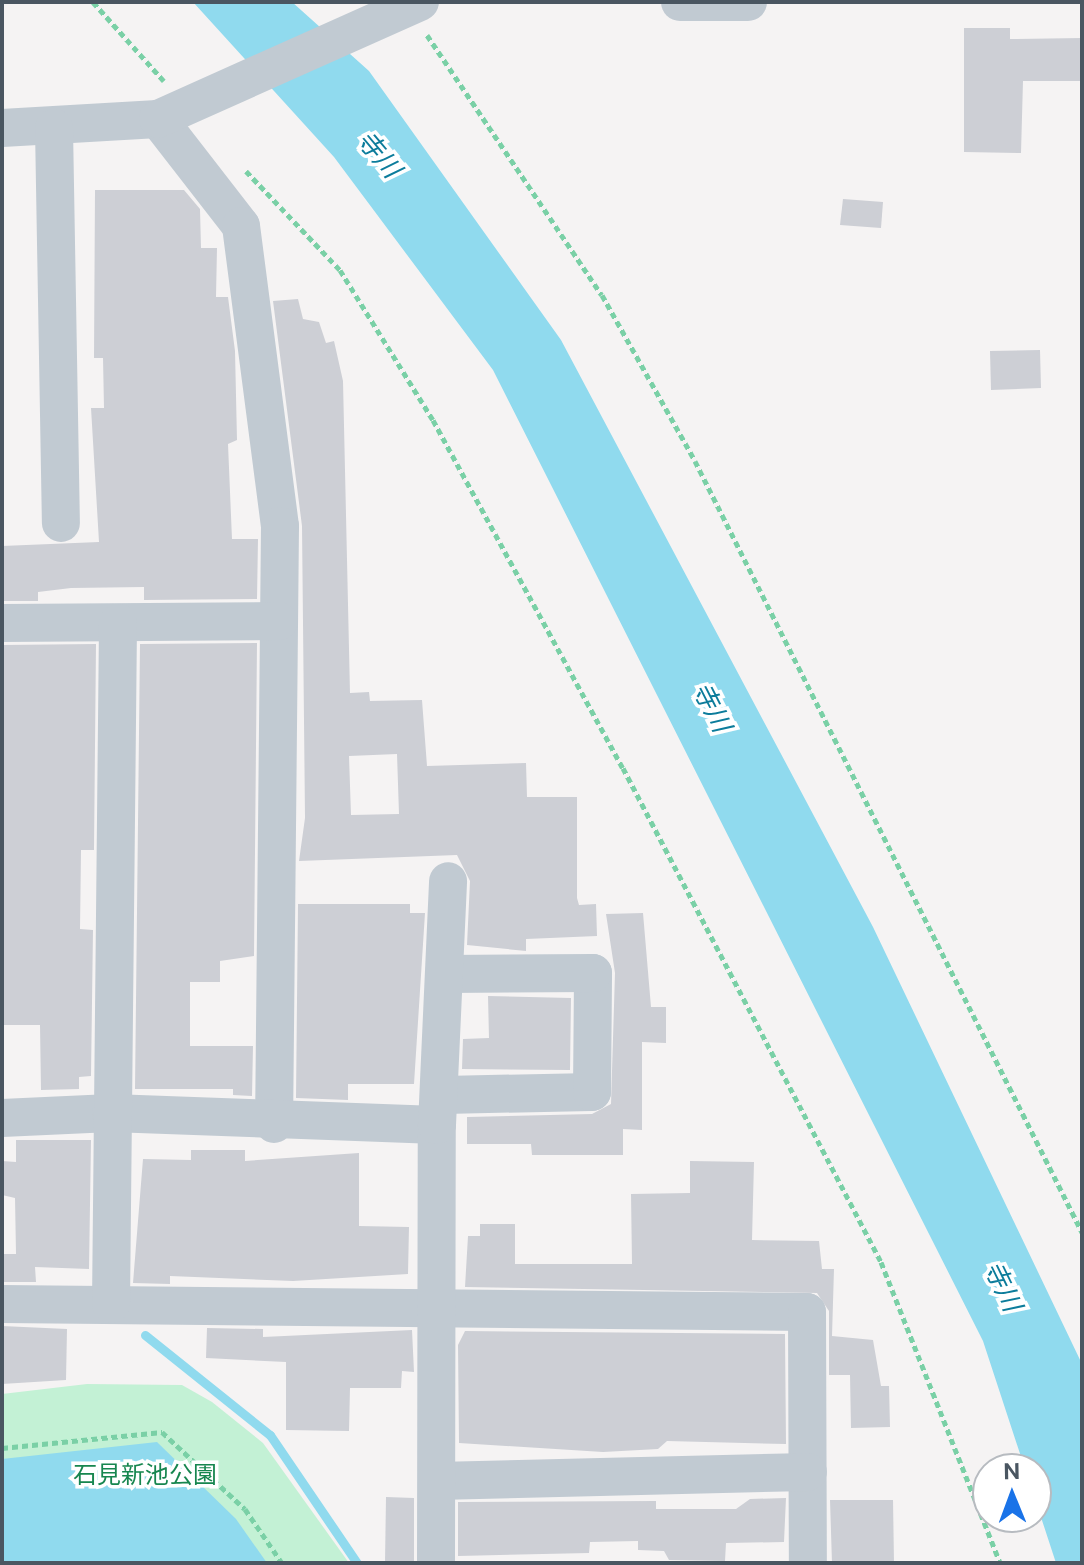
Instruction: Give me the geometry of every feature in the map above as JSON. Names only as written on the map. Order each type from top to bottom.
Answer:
[{"type":"street","points":[[680,2],[748,2]]},
{"type":"street","points":[[2,128],[54,128],[179,108],[405,7]]},
{"type":"street","points":[[179,108],[241,226],[280,526],[274,1124]]},
{"type":"street","points":[[54,128],[61,523]]},
{"type":"street","points":[[2,623],[279,621]]},
{"type":"street","points":[[111,1304],[118,623]]},
{"type":"street","points":[[436,1563],[441,1313],[440,1110],[448,881]]},
{"type":"street","points":[[2,1118],[111,1113],[274,1124],[440,1110],[592,1092],[593,973],[446,974]]},
{"type":"street","points":[[2,1304],[441,1313],[807,1312],[808,1563]]},
{"type":"street","points":[[437,1481],[808,1472]]},
{"type":"path","points":[[93,2],[179,108]]},
{"type":"path","points":[[405,7],[602,295],[695,461],[1082,1232]]},
{"type":"path","points":[[235,160],[340,270],[433,420],[623,768],[881,1262],[1000,1563]]},
{"type":"path","points":[[2,1448],[162,1432],[245,1509],[282,1563]]},
{"type":"green space","name":"石見新池公園","points":[[87,1384],[182,1385],[212,1402],[263,1443],[349,1563],[2,1563],[2,1394]]},
{"type":"water","name":"寺川","points":[[193,2],[292,2],[369,71],[561,340],[873,927],[1082,1364],[1082,1563],[1056,1563],[1046,1533],[1052,1533],[1052,1453],[1020,1453],[983,1341],[493,370],[334,157]]},
{"type":"water","points":[[157,1442],[236,1519],[267,1563],[2,1563],[2,1459]]},
{"type":"building","points":[[964,28],[1010,28],[1010,39],[1082,38],[1082,81],[1023,81],[1021,153],[964,152]]},
{"type":"building","points":[[95,190],[184,190],[200,209],[201,248],[217,248],[216,297],[228,297],[235,351],[237,440],[228,444],[232,539],[258,539],[257,599],[144,600],[144,587],[71,588],[38,592],[38,601],[2,601],[2,546],[99,542],[91,408],[104,408],[103,358],[94,358]]},
{"type":"building","points":[[843,199],[883,202],[881,228],[840,225]]},
{"type":"building","points":[[298,299],[303,319],[319,322],[326,343],[334,341],[343,381],[350,693],[369,692],[370,701],[422,700],[427,766],[526,763],[527,797],[577,797],[577,898],[579,905],[596,904],[597,936],[526,939],[526,951],[467,945],[470,881],[457,855],[299,861],[305,818],[302,526],[273,301]],"holes":[[[397,754],[399,814],[351,815],[349,756]]]},
{"type":"building","points":[[1040,350],[1041,388],[991,390],[990,351]]},
{"type":"building","points":[[257,643],[254,956],[220,961],[220,982],[190,982],[190,1046],[253,1046],[252,1096],[233,1095],[233,1089],[135,1089],[140,644]]},
{"type":"building","points":[[96,644],[94,850],[81,850],[80,929],[93,930],[91,1076],[79,1077],[79,1089],[41,1090],[40,1025],[2,1025],[2,645]]},
{"type":"building","points":[[298,904],[410,904],[410,913],[425,913],[414,1084],[348,1084],[348,1100],[296,1098]]},
{"type":"building","points":[[643,913],[651,1007],[666,1007],[666,1043],[642,1042],[642,1130],[623,1129],[623,1155],[532,1155],[531,1144],[467,1144],[467,1117],[592,1114],[611,1104],[615,973],[606,914]]},
{"type":"building","points":[[488,996],[571,998],[570,1070],[462,1069],[463,1039],[489,1038]]},
{"type":"building","points":[[16,1140],[91,1140],[89,1269],[35,1267],[36,1282],[2,1282],[2,1254],[16,1254],[15,1198],[2,1195],[2,1161],[16,1162]]},
{"type":"building","points":[[191,1150],[245,1150],[245,1161],[359,1153],[359,1226],[409,1227],[408,1274],[293,1281],[170,1276],[170,1284],[133,1283],[143,1159],[191,1160]]},
{"type":"building","points":[[690,1161],[754,1162],[752,1240],[819,1241],[822,1269],[834,1269],[832,1336],[873,1340],[881,1386],[889,1386],[890,1427],[851,1428],[850,1375],[829,1375],[829,1311],[817,1293],[465,1287],[468,1236],[480,1236],[480,1224],[515,1224],[515,1264],[632,1264],[631,1194],[690,1193]]},
{"type":"building","points":[[2,1326],[67,1329],[66,1380],[2,1384]]},
{"type":"building","points":[[207,1328],[263,1329],[263,1337],[412,1330],[414,1372],[402,1371],[401,1388],[350,1388],[349,1431],[286,1430],[286,1362],[206,1358]]},
{"type":"building","points":[[465,1331],[785,1334],[786,1444],[667,1441],[658,1449],[603,1452],[459,1443],[458,1345]]},
{"type":"building","points":[[386,1497],[414,1498],[414,1563],[385,1563]]},
{"type":"building","points":[[786,1498],[784,1542],[726,1543],[725,1561],[669,1560],[664,1551],[638,1550],[638,1541],[590,1542],[589,1553],[458,1556],[458,1502],[656,1501],[656,1509],[736,1509],[750,1499]]},
{"type":"building","points":[[830,1500],[893,1500],[894,1563],[832,1563]]},
{"type":"waterway","points":[[145,1335],[270,1435],[357,1563]]}]
